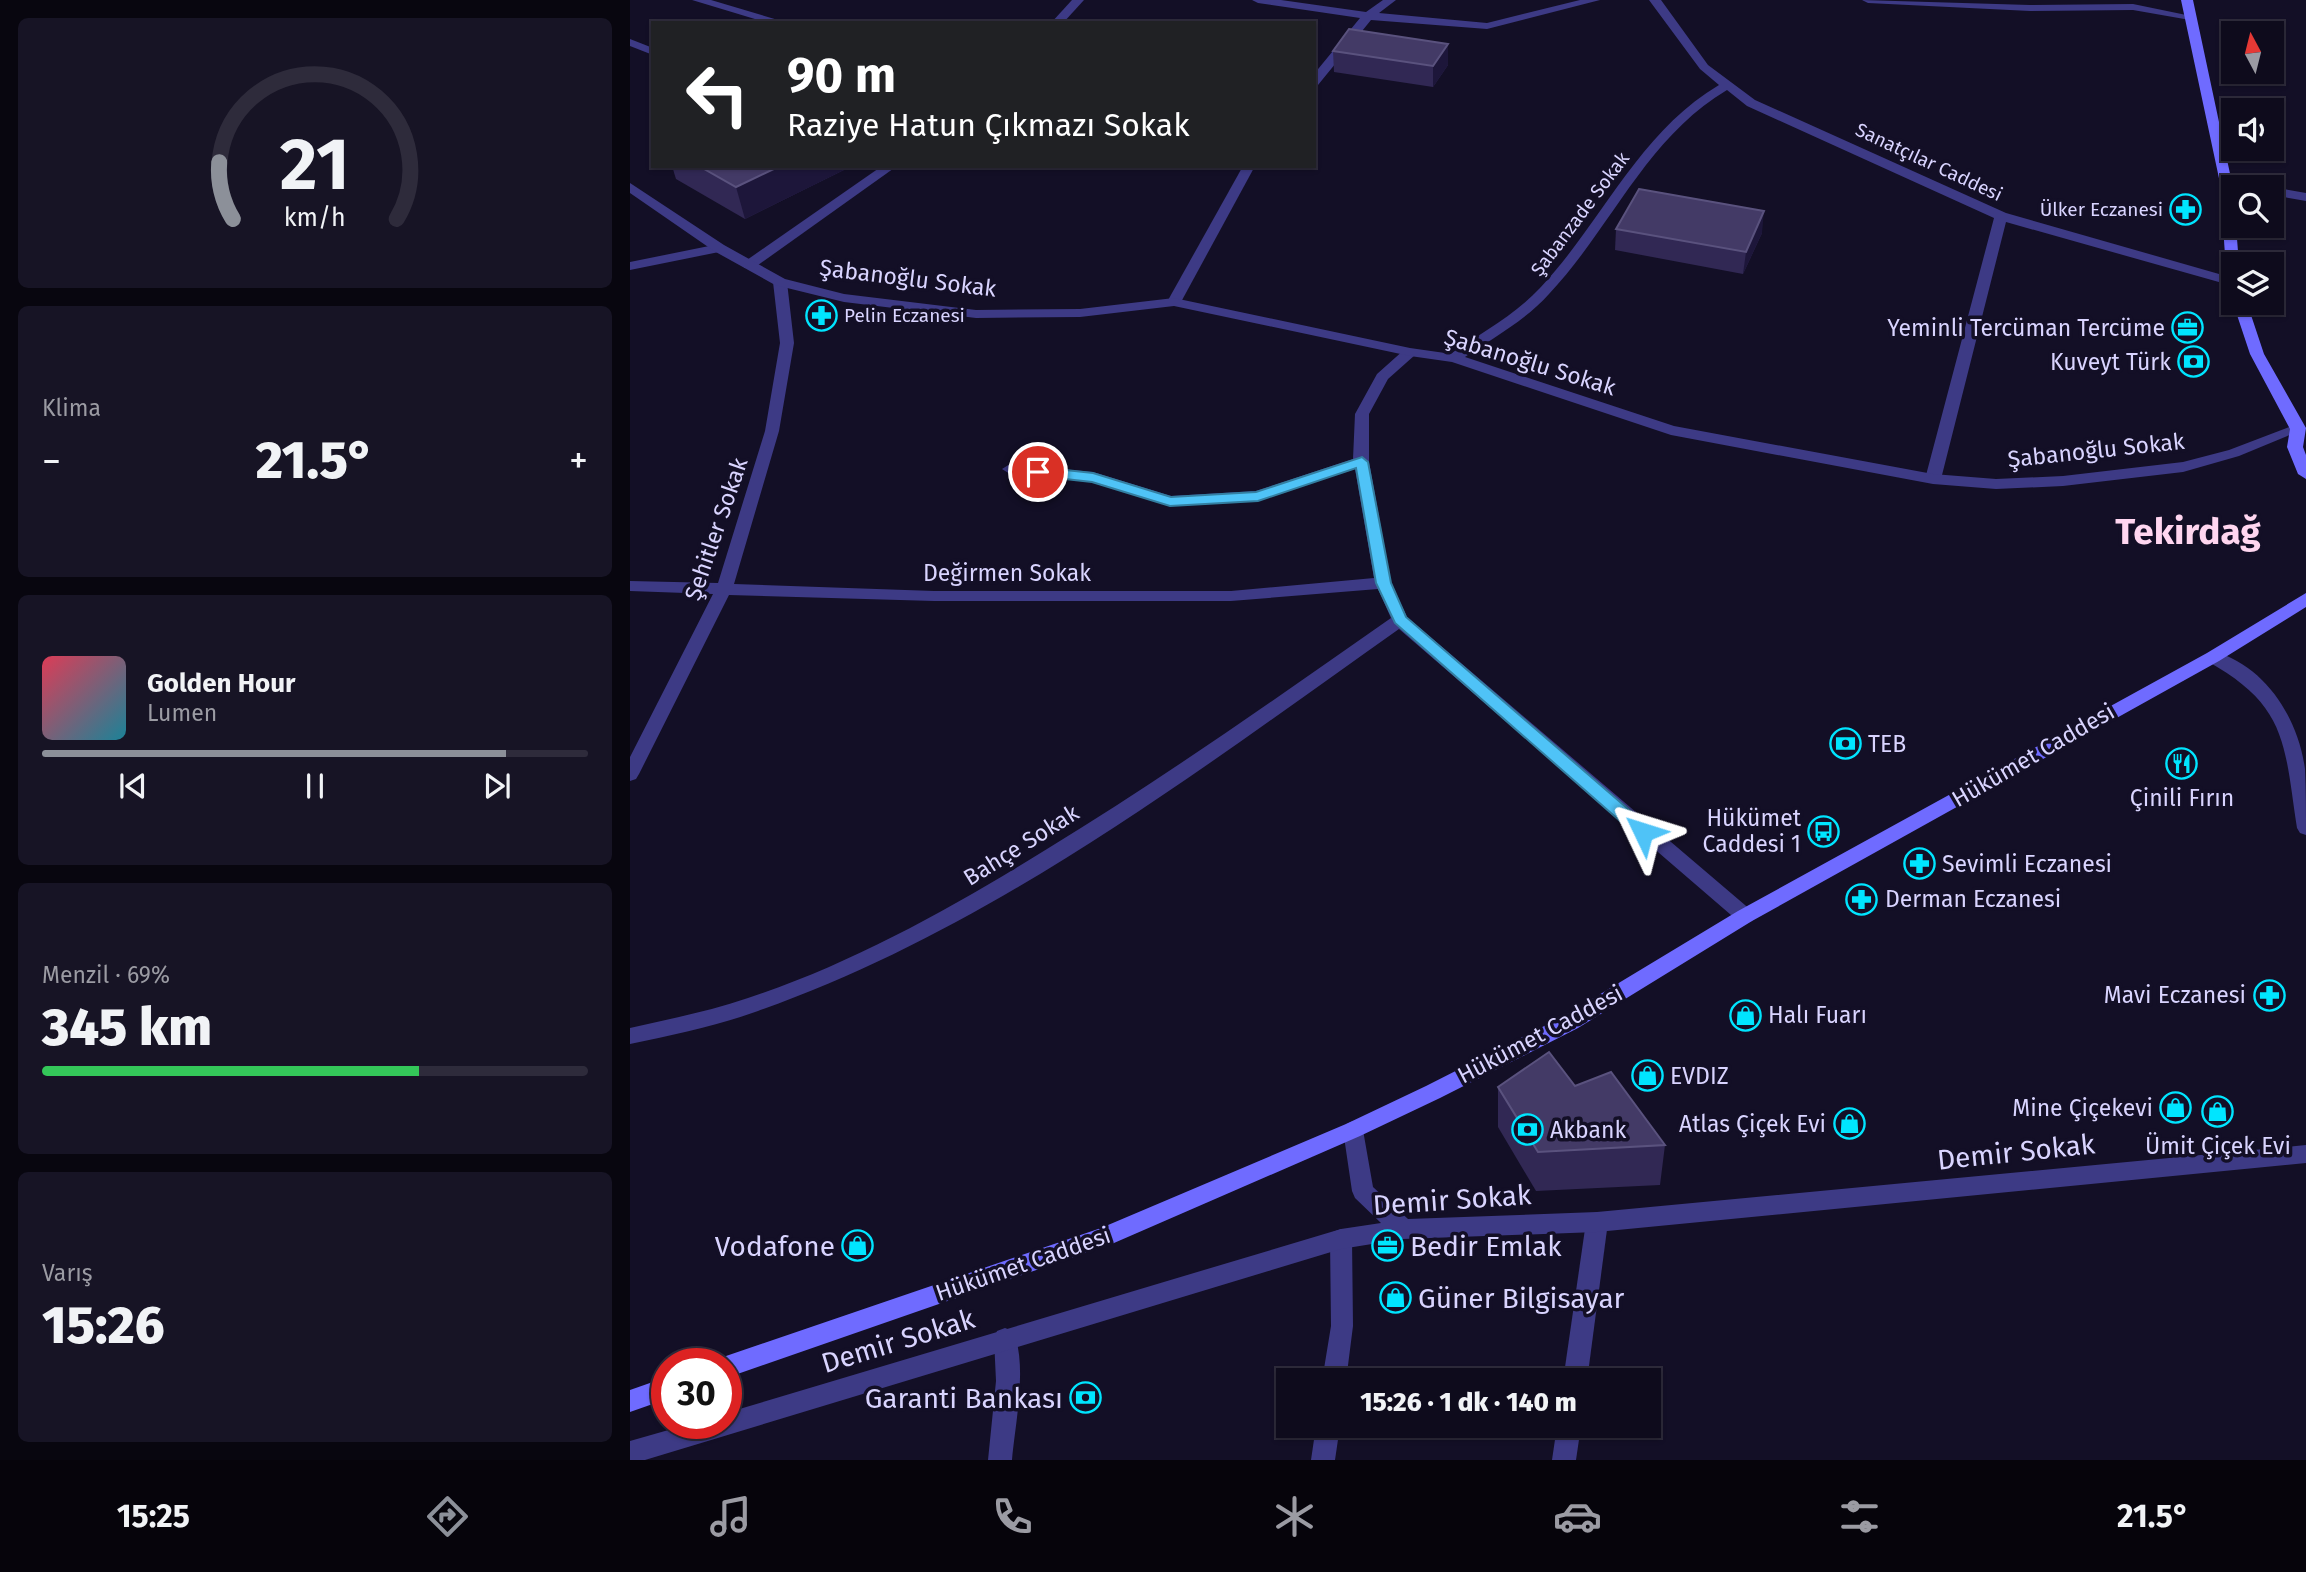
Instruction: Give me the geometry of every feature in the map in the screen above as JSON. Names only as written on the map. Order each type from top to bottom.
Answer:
[{"type":"main road","points":[[2187,0],[2224,175]]},
{"type":"main road","points":[[2244,315],[2257,354],[2301,431],[2295,447],[2306,474]]},
{"type":"main road","name":"Hükümet Caddesi","points":[[742,1361],[1106,1236],[1353,1130],[1571,1022],[1745,916],[2213,657],[2306,599]]},
{"type":"main road","points":[[630,1401],[651,1394]]},
{"type":"street","points":[[698,0],[775,21]]},
{"type":"street","points":[[1059,21],[1078,0]]},
{"type":"street","points":[[1258,0],[1367,16],[1487,26],[1594,0]]},
{"type":"street","points":[[1350,0],[1367,16]]},
{"type":"street","points":[[1316,80],[1367,16],[1390,0]]},
{"type":"street","name":"Sanatçılar Caddesi","points":[[1655,0],[1704,67],[1751,103],[2001,216],[2221,279]]},
{"type":"street","points":[[1868,0],[2031,4],[2129,3],[2190,17]]},
{"type":"street","points":[[630,42],[651,51]]},
{"type":"street","name":"Şabanzade Sokak","points":[[1454,358],[1544,293],[1672,125],[1704,96],[1727,85]]},
{"type":"street","points":[[749,265],[888,168]]},
{"type":"street","points":[[1174,302],[1249,168]]},
{"type":"street","name":"Şabanoğlu Sokak","points":[[630,187],[719,248],[780,282],[844,298],[976,314],[1080,313],[1174,302],[1410,352],[1454,358],[1671,430],[1933,480],[1996,484],[2063,481],[2183,467],[2301,431]]},
{"type":"street","points":[[2284,193],[2306,197]]},
{"type":"street","points":[[1933,480],[2001,216]]},
{"type":"street","points":[[630,265],[719,248]]},
{"type":"street","name":"Şehitler Sokak","points":[[630,774],[635,755],[725,587],[772,431],[787,343],[780,282]]},
{"type":"street","points":[[1410,352],[1382,377],[1362,415],[1362,462],[1383,583],[1400,620],[1745,916]]},
{"type":"street","points":[[1010,469],[1093,477],[1170,501],[1258,496],[1362,462]]},
{"type":"street","name":"Değirmen Sokak","points":[[630,586],[725,587],[934,596],[1231,596],[1383,583]]},
{"type":"street","name":"Bahçe Sokak","points":[[630,1036],[684,1027],[828,978],[989,895],[1197,763],[1400,620]]},
{"type":"street","points":[[2213,657],[2259,684],[2280,710],[2290,739],[2306,828]]},
{"type":"street","points":[[1353,1130],[1363,1191],[1403,1229]]},
{"type":"street","name":"Demir Sokak","points":[[644,1454],[1005,1339],[1340,1240],[1403,1229],[1597,1222],[2306,1154]]},
{"type":"street","points":[[1577,1368],[1597,1222]]},
{"type":"street","points":[[1336,1368],[1342,1326],[1340,1240]]},
{"type":"street","points":[[1000,1460],[1008,1381],[1005,1339]]},
{"type":"street","points":[[1323,1460],[1326,1438]]},
{"type":"street","points":[[1564,1460],[1567,1438]]},
{"type":"building","points":[[1349,29],[1448,44],[1433,66],[1333,51]]},
{"type":"building","points":[[703,168],[776,168],[736,187]]},
{"type":"building","points":[[1639,189],[1764,211],[1746,252],[1616,229]]},
{"type":"building","points":[[1549,1052],[1575,1086],[1611,1072],[1665,1145],[1538,1152],[1498,1087]]},
{"type":"place","name":"Ülker Eczanesi","points":[[2186,209]]},
{"type":"place","name":"Pelin Eczanesi","points":[[821,315]]},
{"type":"place","name":"Yeminli Tercüman Tercüme","points":[[2188,328]]},
{"type":"place","name":"Kuveyt Türk","points":[[2194,362]]},
{"type":"place","name":"TEB","points":[[1845,744]]},
{"type":"place","name":"Çinili Fırın","points":[[2182,764]]},
{"type":"place","name":"Hükümet Caddesi 1","points":[[1824,831]]},
{"type":"place","name":"Sevimli Eczanesi","points":[[1919,864]]},
{"type":"place","name":"Derman Eczanesi","points":[[1862,899]]},
{"type":"place","name":"Mavi Eczanesi","points":[[2269,995]]},
{"type":"place","name":"Halı Fuarı","points":[[1745,1015]]},
{"type":"place","name":"EVDIZ","points":[[1647,1076]]},
{"type":"place","name":"Mine Çiçekevi","points":[[2176,1108]]},
{"type":"place","name":"Ümit Çiçek Evi","points":[[2218,1112]]},
{"type":"place","name":"Atlas Çiçek Evi","points":[[1849,1124]]},
{"type":"place","name":"Akbank","points":[[1527,1130]]},
{"type":"place","name":"Vodafone","points":[[858,1246]]},
{"type":"place","name":"Bedir Emlak","points":[[1387,1246]]},
{"type":"place","name":"Güner Bilgisayar","points":[[1395,1298]]},
{"type":"place","name":"Garanti Bankası","points":[[1086,1398]]},
{"type":"district","name":"Tekirdağ","points":[[2188,531]]},
{"type":"route","points":[[1038,472],[1093,477],[1170,501],[1258,496],[1362,462],[1383,583],[1400,620],[1643,832]]}]
